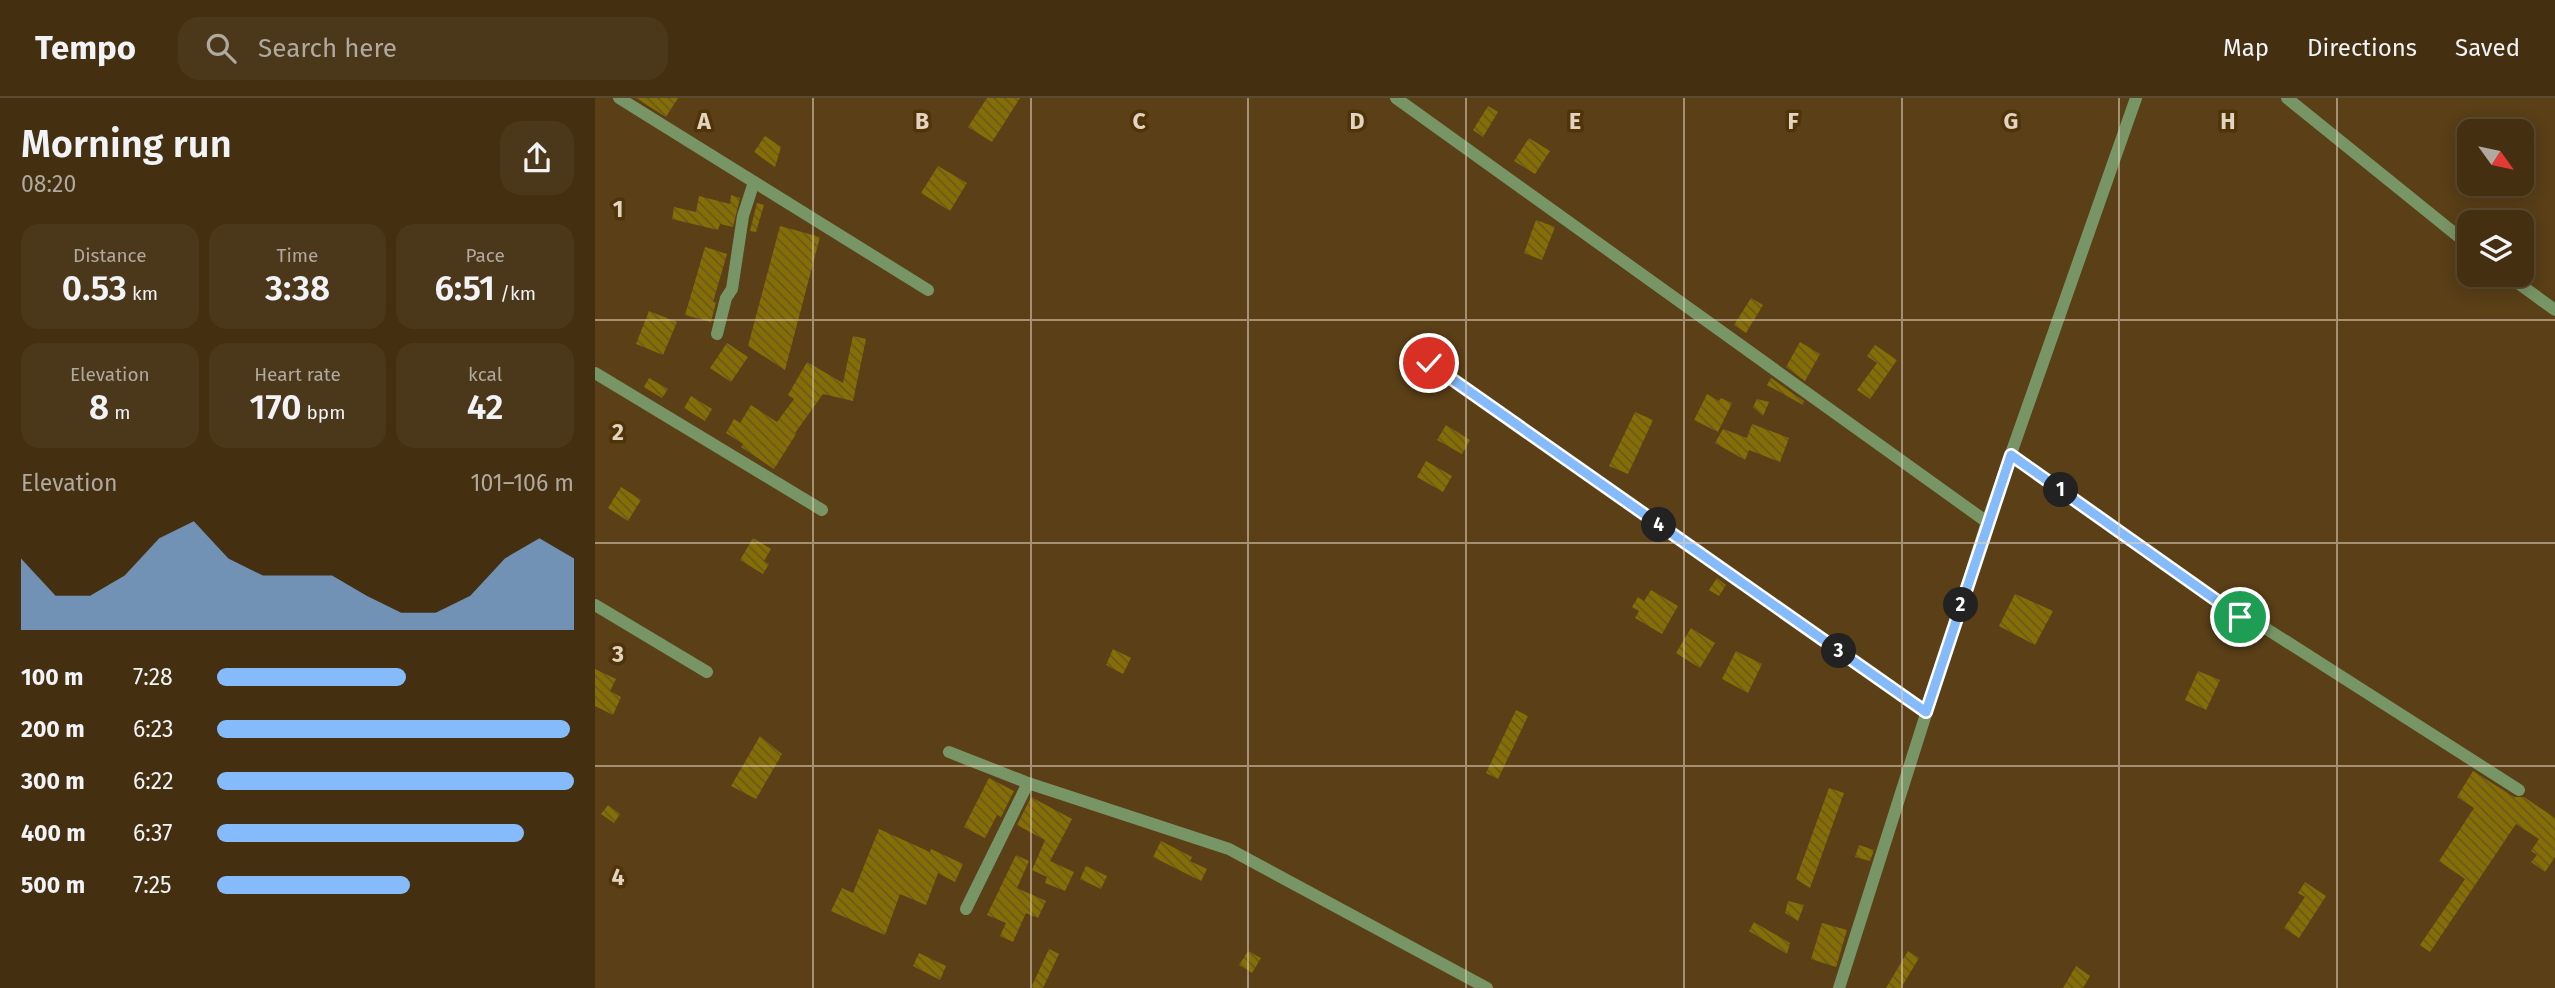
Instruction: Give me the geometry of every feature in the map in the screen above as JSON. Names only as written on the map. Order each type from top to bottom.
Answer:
[{"type":"street","points":[[619,98],[928,290]]},
{"type":"street","points":[[1396,98],[1987,522]]},
{"type":"street","points":[[1839,988],[1987,522],[2136,98]]},
{"type":"street","points":[[2287,98],[2457,235]]},
{"type":"street","points":[[717,334],[726,298],[732,289],[743,216],[754,182]]},
{"type":"street","points":[[2523,287],[2555,310]]},
{"type":"street","points":[[1429,363],[1926,712]]},
{"type":"street","points":[[595,373],[822,510]]},
{"type":"street","points":[[2011,455],[2240,617],[2259,624],[2519,790]]},
{"type":"street","points":[[595,605],[707,672]]},
{"type":"street","points":[[949,752],[1028,783],[1229,849],[1487,988]]},
{"type":"street","points":[[967,909],[1028,783]]},
{"type":"building","points":[[636,98],[678,98],[666,117]]},
{"type":"building","points":[[987,98],[1020,98],[992,142],[968,127]]},
{"type":"building","points":[[1488,106],[1498,112],[1483,137],[1473,130]]},
{"type":"building","points":[[765,136],[781,147],[775,167],[754,152]]},
{"type":"building","points":[[1529,138],[1550,151],[1535,174],[1514,161]]},
{"type":"building","points":[[938,166],[967,183],[950,211],[921,193]]},
{"type":"building","points":[[731,195],[740,198],[733,227],[720,224],[718,230],[672,219],[674,207],[696,212],[699,196],[730,204]]},
{"type":"building","points":[[757,203],[764,205],[756,232],[750,231]]},
{"type":"building","points":[[1536,220],[1555,227],[1542,260],[1524,253]]},
{"type":"building","points":[[780,226],[820,237],[785,370],[748,346]]},
{"type":"building","points":[[705,247],[727,254],[713,302],[716,302],[711,322],[685,315]]},
{"type":"building","points":[[1751,298],[1763,305],[1746,333],[1734,325]]},
{"type":"building","points":[[649,311],[677,322],[663,355],[636,344]]},
{"type":"building","points":[[853,336],[866,339],[853,401],[823,394],[795,433],[774,469],[741,447],[743,444],[726,433],[734,419],[740,423],[751,405],[777,422],[794,399],[788,395],[807,362],[843,383]]},
{"type":"building","points":[[1800,342],[1820,354],[1805,381],[1786,367]]},
{"type":"building","points":[[727,343],[748,357],[731,382],[710,368]]},
{"type":"building","points":[[1875,345],[1897,360],[1870,399],[1857,390],[1877,363],[1867,356]]},
{"type":"building","points":[[649,378],[668,389],[662,398],[644,387]]},
{"type":"building","points":[[1771,378],[1804,401],[1803,405],[1767,385]]},
{"type":"building","points":[[1707,394],[1719,401],[1721,398],[1732,403],[1718,432],[1694,420]]},
{"type":"building","points":[[691,396],[712,409],[705,421],[684,408]]},
{"type":"building","points":[[1757,399],[1769,402],[1763,416],[1753,407]]},
{"type":"building","points":[[1635,412],[1653,420],[1628,474],[1609,466]]},
{"type":"building","points":[[1752,424],[1789,438],[1780,462],[1749,450],[1745,460],[1715,443],[1723,429],[1747,438]]},
{"type":"building","points":[[1446,425],[1470,440],[1462,454],[1437,440]]},
{"type":"building","points":[[1426,461],[1452,476],[1443,492],[1417,477]]},
{"type":"building","points":[[621,487],[641,500],[628,521],[608,508]]},
{"type":"building","points":[[753,538],[771,549],[764,561],[769,564],[763,574],[740,560]]},
{"type":"building","points":[[1717,578],[1726,585],[1719,596],[1709,590]]},
{"type":"building","points":[[1651,590],[1678,606],[1662,634],[1635,618],[1639,611],[1632,607],[1638,597],[1644,601]]},
{"type":"building","points":[[2015,594],[2053,611],[2035,645],[1999,626]]},
{"type":"building","points":[[1691,628],[1715,643],[1700,668],[1676,653]]},
{"type":"building","points":[[1113,649],[1131,658],[1123,674],[1106,665]]},
{"type":"building","points":[[1736,651],[1762,664],[1748,693],[1722,679]]},
{"type":"building","points":[[595,669],[616,679],[610,691],[621,697],[613,715],[595,706]]},
{"type":"building","points":[[2198,671],[2220,680],[2206,710],[2185,700]]},
{"type":"building","points":[[1516,710],[1528,716],[1498,779],[1486,773]]},
{"type":"building","points":[[760,736],[782,754],[756,799],[731,786]]},
{"type":"building","points":[[2473,771],[2514,797],[2524,797],[2555,818],[2555,857],[2545,872],[2531,862],[2537,855],[2531,851],[2539,839],[2516,824],[2430,952],[2420,945],[2465,879],[2439,861],[2474,808],[2457,797]]},
{"type":"building","points":[[989,778],[1014,791],[1001,817],[997,815],[985,838],[964,827]]},
{"type":"building","points":[[1829,788],[1844,793],[1810,888],[1796,879]]},
{"type":"building","points":[[1031,797],[1072,819],[1050,861],[1074,872],[1065,891],[1045,883],[1047,877],[1032,870],[1045,840],[1017,825]]},
{"type":"building","points":[[608,805],[620,814],[614,823],[601,814]]},
{"type":"building","points":[[879,829],[963,864],[955,882],[938,873],[926,905],[900,894],[885,935],[831,911],[842,888],[853,893]]},
{"type":"building","points":[[1161,841],[1192,857],[1190,861],[1207,869],[1201,881],[1153,857]]},
{"type":"building","points":[[1859,845],[1874,850],[1870,861],[1855,857]]},
{"type":"building","points":[[1016,855],[1029,861],[1017,888],[1046,901],[1038,918],[1026,913],[1013,942],[1000,936],[1006,923],[987,915]]},
{"type":"building","points":[[1086,866],[1107,876],[1101,889],[1080,879]]},
{"type":"building","points":[[2305,882],[2326,896],[2299,938],[2284,928],[2305,897],[2298,893]]},
{"type":"building","points":[[1788,901],[1804,905],[1798,921],[1785,913]]},
{"type":"building","points":[[1754,922],[1790,943],[1787,954],[1749,931]]},
{"type":"building","points":[[1822,923],[1847,930],[1836,967],[1811,959]]},
{"type":"building","points":[[1049,949],[1059,954],[1043,988],[1031,988]]},
{"type":"building","points":[[1248,951],[1261,958],[1252,973],[1239,965]]},
{"type":"building","points":[[1908,951],[1919,958],[1901,988],[1886,988]]},
{"type":"building","points":[[919,953],[946,966],[940,980],[913,966]]},
{"type":"building","points":[[2076,966],[2090,976],[2083,988],[2063,988]]},
{"type":"route","points":[[1429,363],[1926,712],[2011,455],[2240,617]]}]
